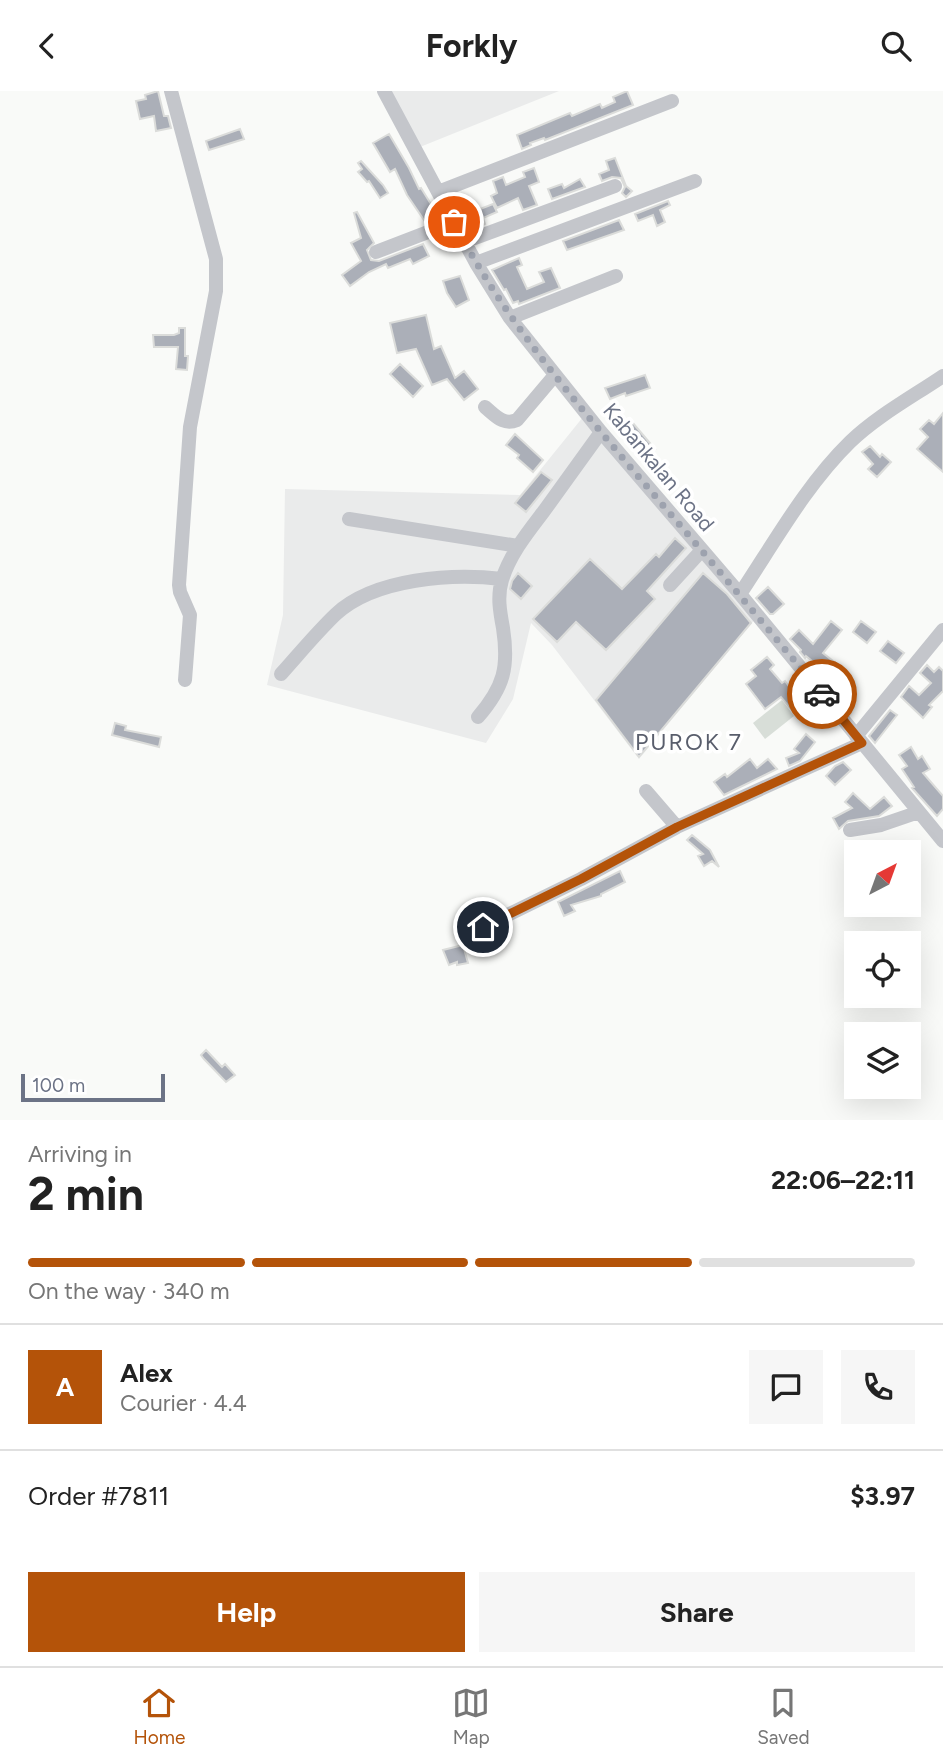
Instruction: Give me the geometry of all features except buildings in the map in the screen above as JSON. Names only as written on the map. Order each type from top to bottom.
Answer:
[{"type":"street","points":[[172,91],[216,259],[217,275],[190,427],[179,585],[190,615],[185,680]]},
{"type":"street","name":"Kabankalan Road","points":[[384,91],[475,263],[510,318],[601,432],[740,594],[943,841]]},
{"type":"street","points":[[438,192],[672,101]]},
{"type":"street","points":[[475,263],[695,181]]},
{"type":"street","points":[[464,242],[615,185]]},
{"type":"street","points":[[376,252],[454,222]]},
{"type":"street","points":[[510,318],[616,276]]},
{"type":"street","points":[[485,407],[506,422],[517,420],[555,375]]},
{"type":"street","points":[[740,594],[817,481],[850,442],[943,376]]},
{"type":"street","points":[[478,717],[495,697],[502,683],[505,663],[499,606],[502,579],[518,546],[601,432]]},
{"type":"street","points":[[349,519],[518,546]]},
{"type":"street","points":[[670,585],[702,550]]},
{"type":"street","points":[[281,674],[337,613],[369,593],[451,576],[474,575],[502,579]]},
{"type":"street","points":[[483,927],[581,879],[677,827],[859,740],[943,630]]},
{"type":"street","points":[[646,791],[677,827]]},
{"type":"street","points":[[850,830],[881,825],[919,812]]},
{"type":"shaded area","points":[[390,91],[559,91],[420,147]]},
{"type":"shaded area","points":[[583,417],[756,618],[639,759],[552,645],[531,623],[513,699],[486,743],[267,685],[283,615],[285,489],[520,495]]},
{"type":"shaded area","points":[[782,700],[794,716],[765,739],[753,723]]},
{"type":"way so far","points":[[454,222],[475,263],[510,318],[601,432],[822,694]]},
{"type":"district","name":"PUROK 7","points":[[689,742]]},
{"type":"route","points":[[483,927],[581,879],[677,827],[862,743],[822,694]]}]
